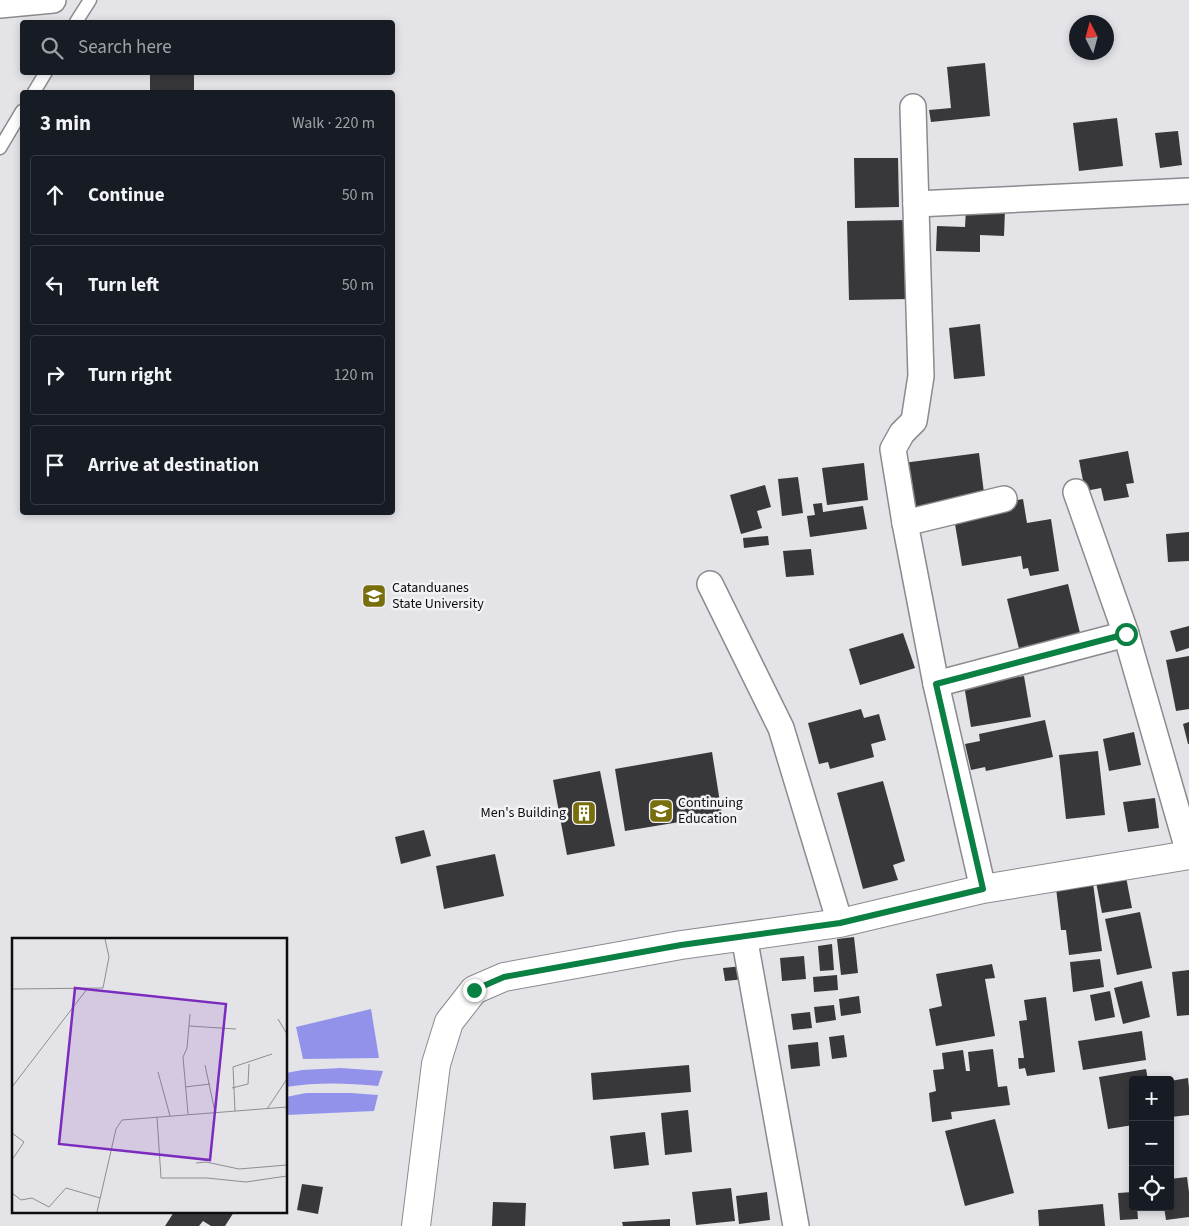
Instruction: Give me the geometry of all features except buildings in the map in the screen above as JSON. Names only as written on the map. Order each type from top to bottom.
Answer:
[{"type":"street","points":[[0,4],[54,0]]},
{"type":"street","points":[[913,107],[921,376],[914,421],[902,433],[893,449],[904,523],[936,684],[983,889]]},
{"type":"street","points":[[916,204],[1189,190]]},
{"type":"street","points":[[416,1226],[436,1064],[449,1022],[474,990],[504,977],[681,945],[840,923],[983,889],[1189,854],[1126,634],[1076,492]]},
{"type":"street","points":[[904,523],[1004,499]]},
{"type":"street","points":[[710,584],[781,728],[840,923]]},
{"type":"street","points":[[936,684],[1126,634]]},
{"type":"street","points":[[744,936],[796,1226]]},
{"type":"lane","points":[[77,20],[90,0]]},
{"type":"lane","points":[[35,90],[44,75]]},
{"type":"lane","points":[[0,148],[20,114]]},
{"type":"shaded area","points":[[371,1009],[379,1058],[303,1059],[296,1027]]},
{"type":"shaded area","points":[[341,1068],[383,1071],[378,1086],[309,1084],[288,1087],[288,1073]]},
{"type":"shaded area","points":[[306,1093],[378,1095],[374,1111],[288,1115],[288,1097]]},
{"type":"place","name":"Catanduanes State University","points":[[374,596]]},
{"type":"place","name":"Continuing Education","points":[[661,811]]},
{"type":"place","name":"Men's Building","points":[[584,813]]},
{"type":"route","points":[[474,990],[504,977],[681,945],[840,923],[983,889],[936,684],[1126,634]]}]
